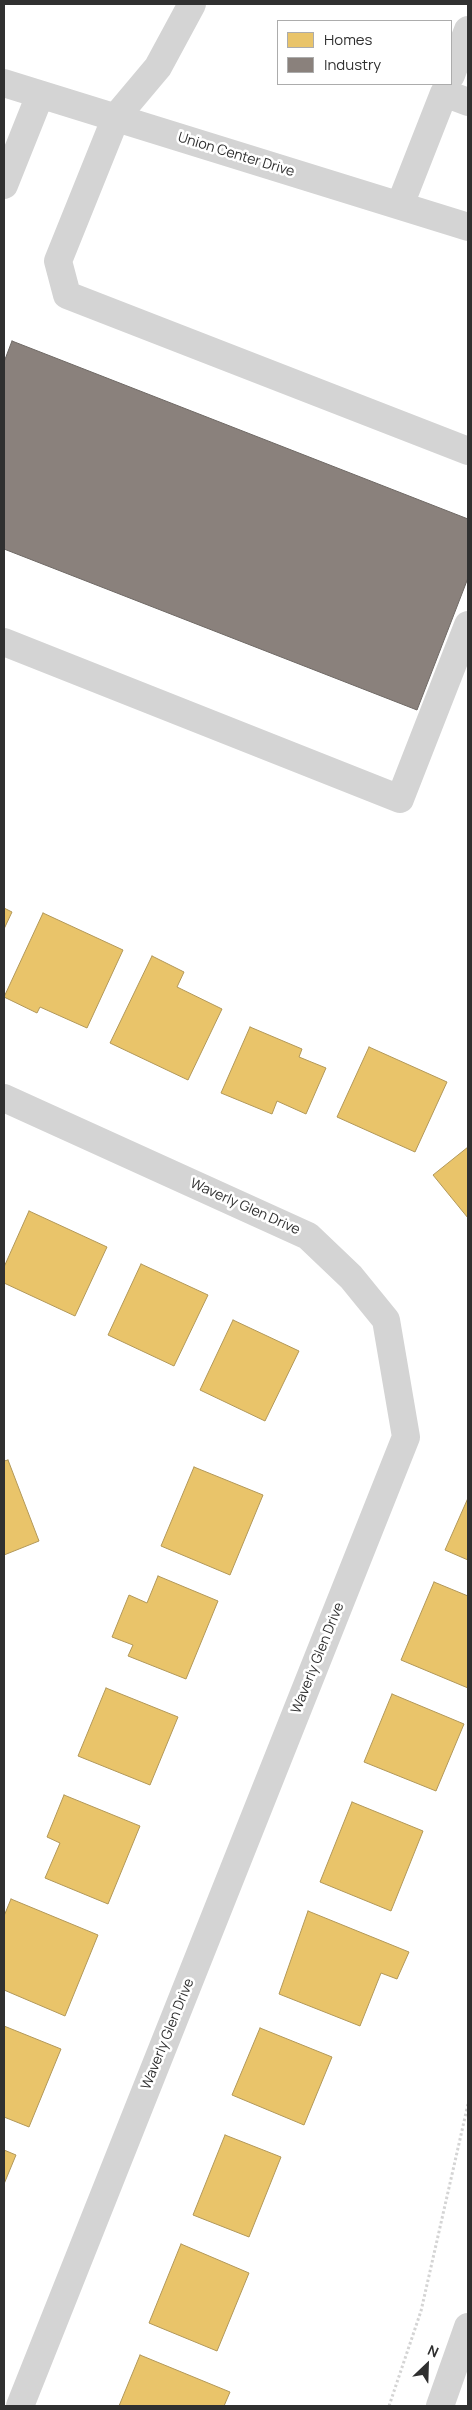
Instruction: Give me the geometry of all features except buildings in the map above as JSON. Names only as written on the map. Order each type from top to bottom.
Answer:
[{"type":"street","points":[[192,4],[158,67],[116,117],[58,261],[67,295],[468,451]]},
{"type":"street","points":[[400,206],[453,89],[468,30]]},
{"type":"street","name":"Union Center Drive","points":[[4,83],[468,227]]},
{"type":"street","points":[[4,185],[40,95]]},
{"type":"street","points":[[4,642],[400,799],[468,625]]},
{"type":"street","name":"Waverly Glen Drive","points":[[4,1098],[308,1236],[351,1277],[386,1320],[406,1437],[20,2406]]},
{"type":"street","points":[[440,2406],[468,2327]]},
{"type":"path","points":[[389,2406],[421,2311],[468,2104]]}]
